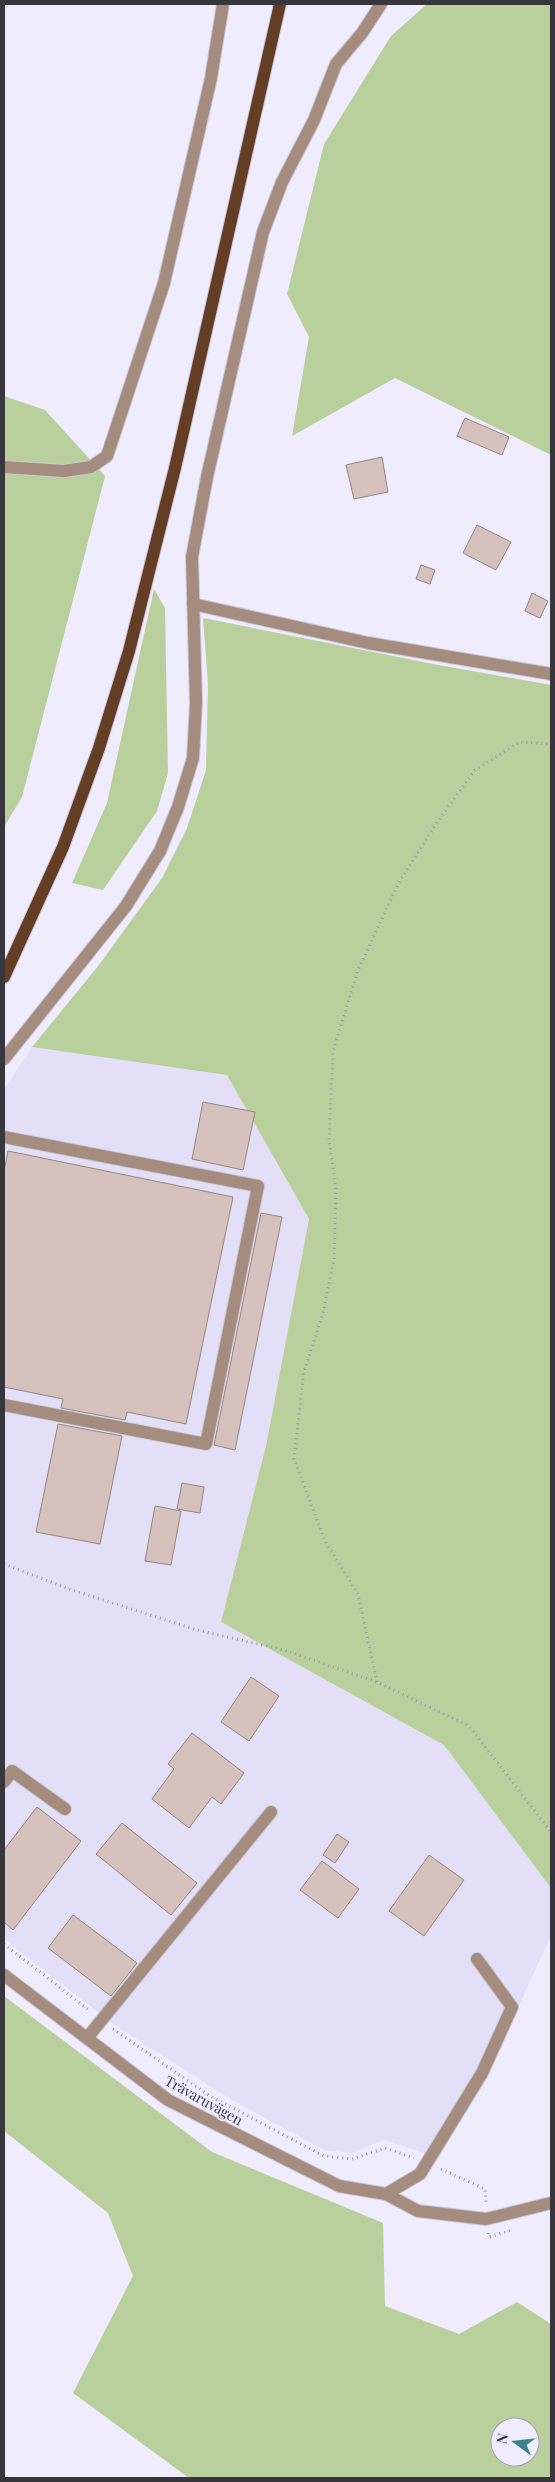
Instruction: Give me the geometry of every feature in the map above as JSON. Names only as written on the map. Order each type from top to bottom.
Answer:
[{"type":"main road","points":[[4,977],[63,847],[99,748],[129,652],[175,468],[280,4]]},
{"type":"street","points":[[4,467],[64,471],[91,466],[107,456],[164,283],[211,78],[223,4]]},
{"type":"street","points":[[4,1059],[126,906],[160,851],[178,807],[193,758],[196,703],[192,557],[207,477],[263,232],[282,182],[314,120],[336,64],[362,33],[381,4]]},
{"type":"street","points":[[193,604],[368,643],[551,674]]},
{"type":"street","points":[[4,1136],[258,1186],[206,1444],[4,1405]]},
{"type":"street","points":[[4,1782],[12,1771],[65,1809]]},
{"type":"street","points":[[87,2038],[272,1812]]},
{"type":"street","points":[[386,2194],[420,2174],[482,2073],[512,2007],[477,1960]]},
{"type":"street","name":"Trävaruvägen","points":[[4,1975],[168,2100],[339,2186],[386,2194],[418,2212],[486,2219],[551,2203]]},
{"type":"path","points":[[376,1682],[358,1594],[326,1541],[294,1459],[304,1372],[323,1313],[334,1259],[336,1189],[329,1140],[333,1051],[362,962],[398,884],[438,821],[475,770],[520,742],[551,744]]},
{"type":"path","points":[[4,1564],[69,1589],[179,1624],[284,1650],[376,1682],[469,1726],[551,1832]]},
{"type":"path","points":[[4,1944],[102,2020],[210,2096],[324,2156],[352,2160],[385,2148],[427,2162],[485,2189],[489,2237],[516,2229]]},
{"type":"shaded area","points":[[32,1047],[227,1075],[309,1219],[266,1446],[221,1622],[444,1744],[551,1888],[551,1935],[488,2074],[439,2158],[384,2140],[351,2153],[324,2150],[232,2100],[116,2026],[4,1939],[4,1089]]},
{"type":"green space","points":[[427,4],[551,4],[551,455],[395,378],[292,436],[309,337],[287,294],[324,144],[391,36]]},
{"type":"green space","points":[[4,396],[45,410],[105,476],[22,797],[4,827]]},
{"type":"green space","points":[[154,589],[165,608],[168,773],[157,811],[103,890],[72,883],[107,803]]},
{"type":"green space","points":[[203,618],[433,664],[551,685],[551,1888],[444,1745],[221,1622],[266,1446],[309,1219],[227,1075],[32,1047],[99,965],[162,878],[187,828],[206,770],[208,683]]},
{"type":"green space","points":[[4,1996],[212,2152],[383,2223],[385,2306],[459,2334],[517,2302],[551,2324],[551,2478],[189,2478],[73,2393],[133,2276],[108,2213],[4,2131]]},
{"type":"building","points":[[465,418],[509,437],[502,455],[457,436]]},
{"type":"building","points":[[382,457],[388,492],[354,499],[346,465]]},
{"type":"building","points":[[477,525],[511,542],[496,570],[463,553]]},
{"type":"building","points":[[421,565],[435,570],[430,584],[416,579]]},
{"type":"building","points":[[532,593],[548,601],[540,618],[525,611]]},
{"type":"building","points":[[203,1102],[255,1112],[243,1170],[192,1159]]},
{"type":"building","points":[[8,1151],[233,1197],[186,1424],[127,1412],[125,1420],[61,1408],[63,1399],[4,1387],[4,1171]]},
{"type":"building","points":[[261,1213],[282,1217],[235,1450],[214,1445]]},
{"type":"building","points":[[58,1424],[122,1436],[100,1544],[36,1532]]},
{"type":"building","points":[[182,1483],[204,1487],[200,1513],[177,1509]]},
{"type":"building","points":[[155,1506],[181,1511],[171,1565],[145,1561]]},
{"type":"building","points":[[251,1677],[279,1696],[249,1741],[221,1722]]},
{"type":"building","points":[[192,1733],[244,1773],[221,1804],[212,1797],[189,1828],[152,1799],[174,1769],[168,1764]]},
{"type":"building","points":[[37,1807],[81,1841],[13,1930],[4,1922],[4,1850]]},
{"type":"building","points":[[122,1823],[197,1883],[171,1915],[96,1854]]},
{"type":"building","points":[[337,1834],[349,1842],[335,1863],[323,1855]]},
{"type":"building","points":[[429,1855],[464,1880],[424,1936],[389,1911]]},
{"type":"building","points":[[322,1861],[359,1889],[338,1918],[300,1890]]},
{"type":"building","points":[[73,1915],[137,1963],[111,1996],[48,1948]]}]
